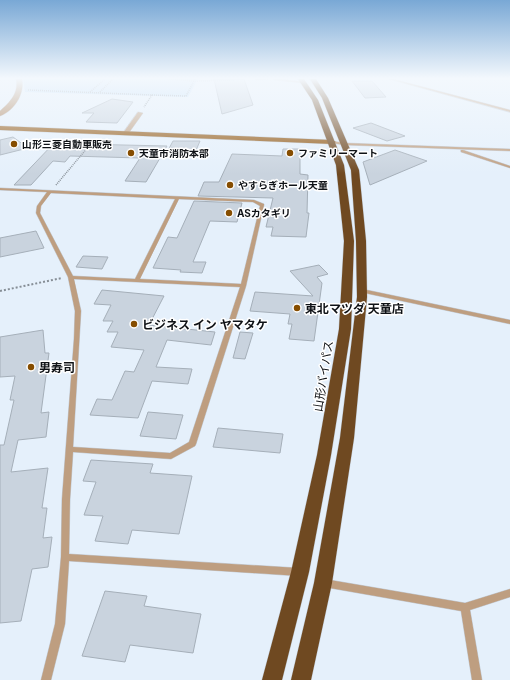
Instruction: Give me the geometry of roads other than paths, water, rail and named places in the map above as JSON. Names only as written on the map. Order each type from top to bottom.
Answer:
[{"type":"highway","name":"山形バイパス","points":[[301,680],[323,583],[347,438],[362,291],[361,241],[355,170],[338,143],[321,111]]},
{"type":"highway","name":"山形バイパス","points":[[272,680],[300,572],[324,455],[345,329],[349,241],[338,143]]},
{"type":"main road","points":[[0,128],[338,143]]},
{"type":"street","points":[[126,133],[140,113]]},
{"type":"lane","points":[[338,143],[455,149],[510,150]]},
{"type":"lane","points":[[455,149],[510,167]]},
{"type":"lane","points":[[0,189],[254,201],[262,205],[243,286],[192,444],[171,456],[70,449]]},
{"type":"lane","points":[[46,680],[60,624],[78,311],[71,277],[38,213],[39,206],[50,191]]},
{"type":"lane","points":[[137,280],[177,198]]},
{"type":"lane","points":[[71,277],[243,286]]},
{"type":"lane","points":[[362,291],[510,322]]},
{"type":"lane","points":[[65,557],[300,572]]},
{"type":"lane","points":[[323,583],[465,607],[510,593]]},
{"type":"lane","points":[[465,607],[477,680]]},
{"type":"place","name":"山形三菱自動車販売","points":[[14,144]]},
{"type":"place","name":"天童市消防本部","points":[[131,153]]},
{"type":"place","name":"ファミリーマート","points":[[290,153]]},
{"type":"place","name":"やすらぎホール天童","points":[[230,185]]},
{"type":"place","name":"ASカタギリ","points":[[229,213]]},
{"type":"place","name":"東北マツダ 天童店","points":[[297,308]]},
{"type":"place","name":"ビジネス イン ヤマタケ","points":[[134,324]]},
{"type":"place","name":"男寿司","points":[[31,367]]}]
